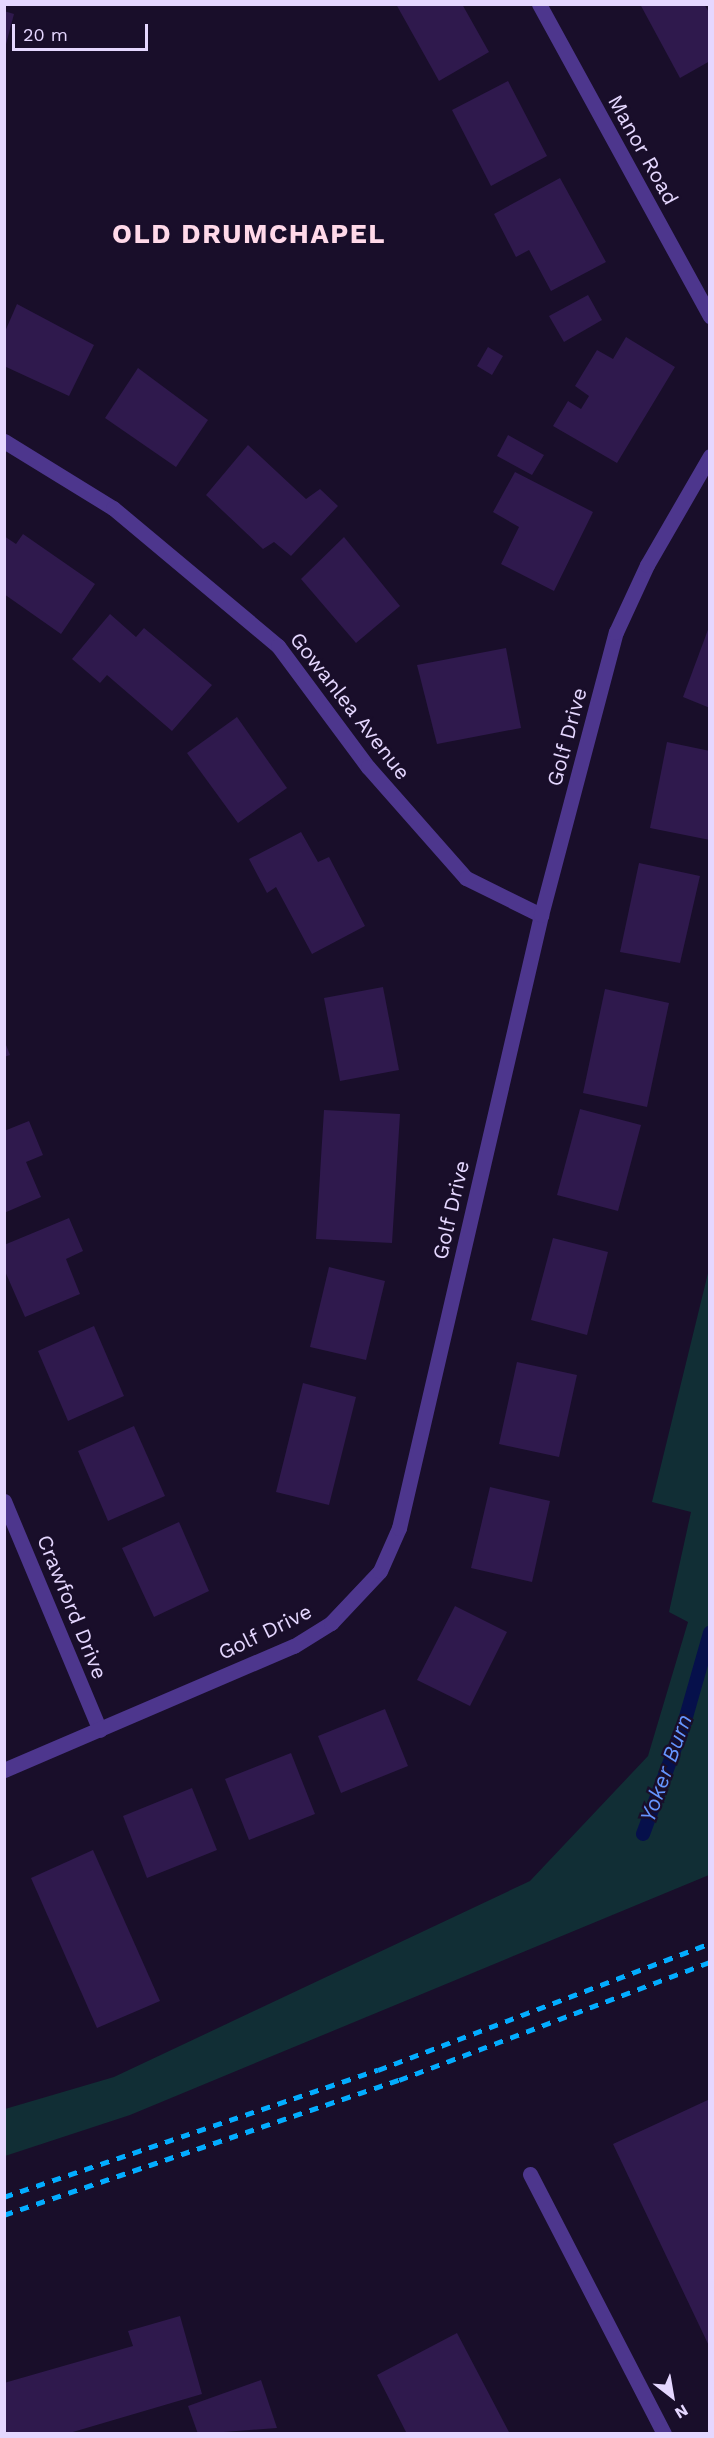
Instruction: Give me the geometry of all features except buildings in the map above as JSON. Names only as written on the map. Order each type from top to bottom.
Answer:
[{"type":"street","name":"Manor Road","points":[[539,4],[710,316]]},
{"type":"street","name":"Gowanlea Avenue","points":[[4,441],[113,508],[278,646],[368,766],[466,878],[541,915]]},
{"type":"street","name":"Golf Drive","points":[[4,1770],[294,1646],[339,1617],[380,1571],[410,1482],[541,915],[616,632],[647,565],[710,456]]},
{"type":"street","name":"Crawford Drive","points":[[4,1500],[100,1730]]},
{"type":"street","points":[[530,2174],[664,2433]]},
{"type":"green space","points":[[709,1269],[709,1875],[130,2115],[5,2156],[5,2109],[114,2077],[530,1881],[648,1756],[688,1622],[669,1612],[691,1512],[652,1502]]},
{"type":"waterway","name":"Yoker Burn","points":[[643,1834],[684,1724],[710,1633]]},
{"type":"railway","points":[[4,2197],[378,2070],[710,1943]]},
{"type":"railway","points":[[4,2215],[399,2080],[710,1962]]},
{"type":"district","name":"OLD DRUMCHAPEL","points":[[249,235]]}]
